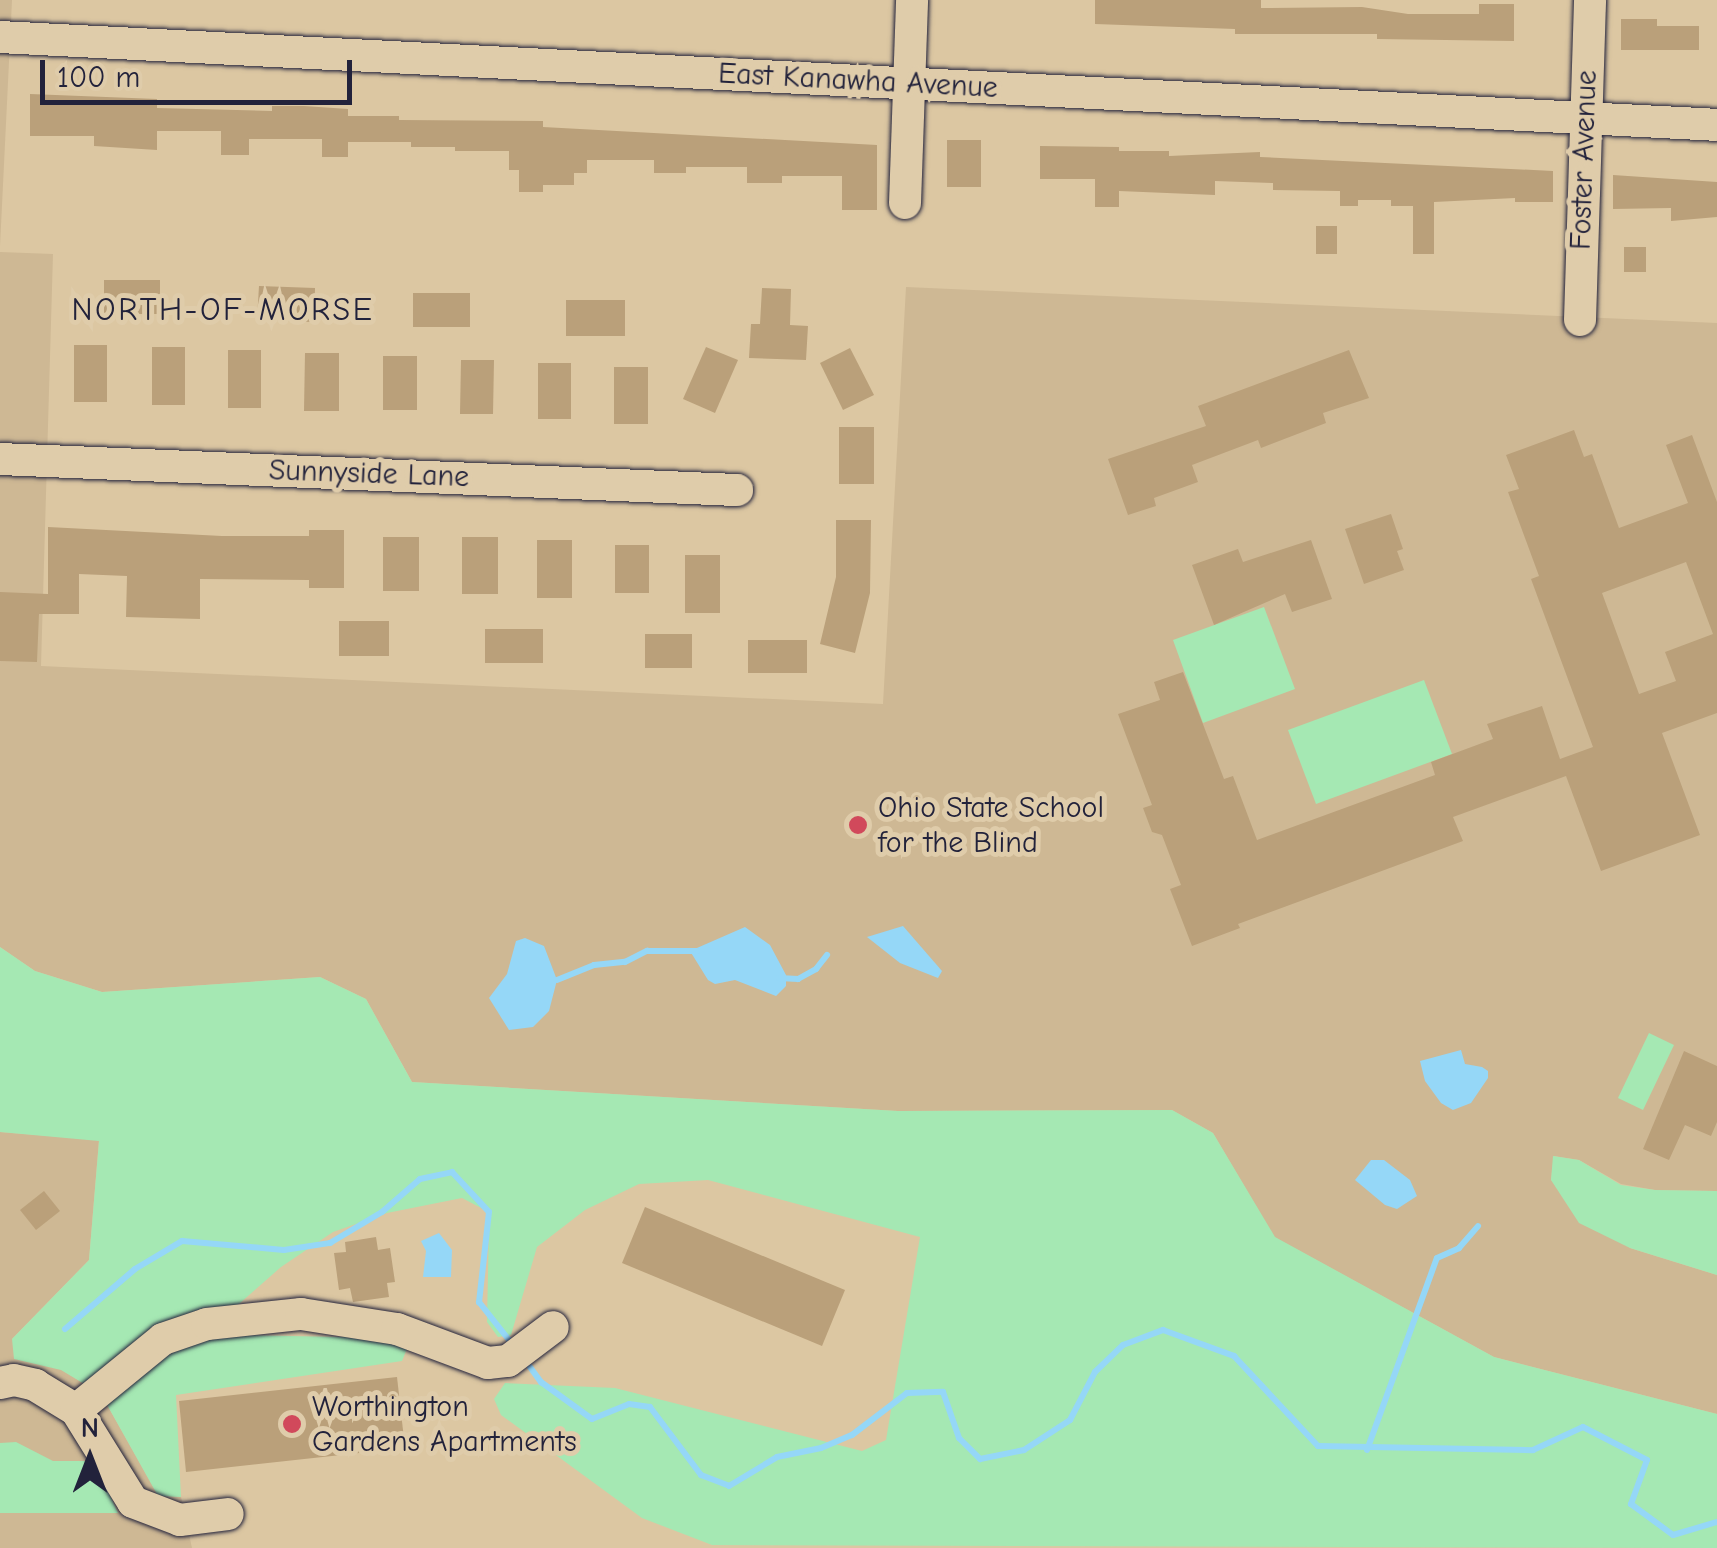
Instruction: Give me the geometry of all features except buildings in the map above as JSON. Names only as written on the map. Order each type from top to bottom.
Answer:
[{"type":"street","points":[[905,204],[912,0]]},
{"type":"street","name":"Foster Avenue","points":[[1580,320],[1590,0]]},
{"type":"street","name":"East Kanawha Avenue","points":[[0,38],[1717,125]]},
{"type":"street","name":"Sunnyside Lane","points":[[0,459],[737,490]]},
{"type":"street","points":[[76,1410],[164,1339],[207,1324],[301,1314],[397,1330],[488,1363],[508,1362],[553,1327]]},
{"type":"street","points":[[0,1383],[14,1380],[35,1386],[76,1410],[134,1502],[180,1520],[228,1514]]},
{"type":"shaded area","points":[[0,0],[12,0],[0,246]]},
{"type":"shaded area","name":"Ohio State School for the Blind","points":[[0,252],[53,254],[41,666],[883,704],[906,287],[1717,323],[1717,1191],[1655,1190],[1621,1184],[1579,1160],[1554,1156],[1551,1180],[1630,1248],[1717,1275],[1717,1414],[1494,1357],[1274,1237],[1213,1133],[1172,1110],[898,1111],[412,1082],[366,999],[320,977],[102,992],[35,971],[0,947]]},
{"type":"shaded area","points":[[0,1132],[99,1140],[89,1260],[12,1339],[101,1394],[158,1495],[181,1497],[192,1548],[0,1548]]},
{"type":"green space","points":[[1264,607],[1295,689],[1203,723],[1173,640]]},
{"type":"green space","points":[[1424,680],[1452,754],[1316,804],[1288,730]]},
{"type":"green space","points":[[0,947],[35,971],[102,992],[320,977],[366,999],[412,1082],[898,1111],[1172,1110],[1213,1133],[1275,1237],[1494,1357],[1717,1414],[1717,1548],[712,1545],[642,1518],[501,1415],[494,1399],[505,1383],[615,1388],[862,1451],[886,1440],[920,1237],[708,1180],[639,1184],[585,1210],[537,1247],[511,1335],[498,1337],[487,1322],[489,1224],[485,1210],[462,1198],[387,1213],[333,1232],[281,1267],[199,1339],[245,1335],[391,1338],[408,1346],[402,1361],[176,1395],[181,1497],[158,1496],[101,1394],[61,1370],[14,1359],[12,1339],[89,1260],[99,1141],[0,1132]]},
{"type":"green space","points":[[1649,1033],[1674,1045],[1643,1110],[1618,1098]]},
{"type":"green space","points":[[1553,1156],[1579,1160],[1621,1185],[1717,1191],[1717,1275],[1630,1248],[1579,1223],[1551,1180]]},
{"type":"green space","points":[[16,1442],[53,1461],[88,1461],[98,1468],[118,1513],[0,1513],[0,1443]]},
{"type":"water","points":[[903,926],[942,971],[938,978],[900,963],[867,937]]},
{"type":"water","points":[[745,927],[770,945],[786,975],[786,986],[776,996],[735,980],[715,984],[708,980],[690,951]]},
{"type":"water","points":[[525,938],[544,946],[557,980],[549,1011],[533,1027],[509,1030],[489,998],[507,974],[516,941]]},
{"type":"water","points":[[1461,1050],[1465,1064],[1482,1067],[1488,1071],[1488,1078],[1471,1103],[1453,1110],[1441,1103],[1425,1081],[1420,1061]]},
{"type":"water","points":[[1371,1160],[1384,1160],[1410,1180],[1417,1196],[1397,1209],[1385,1205],[1355,1180]]},
{"type":"water","points":[[439,1233],[452,1250],[451,1277],[423,1277],[426,1251],[421,1241]]},
{"type":"waterway","points":[[557,980],[594,965],[625,962],[647,951],[697,951]]},
{"type":"waterway","points":[[779,978],[798,979],[816,969],[827,955]]},
{"type":"waterway","points":[[65,1329],[135,1269],[182,1241],[284,1250],[330,1243],[382,1212],[420,1179],[452,1172],[489,1212],[479,1302],[509,1340]]},
{"type":"waterway","points":[[1367,1450],[1437,1258],[1459,1248],[1478,1226]]},
{"type":"waterway","points":[[530,1367],[541,1382],[592,1419],[629,1404],[650,1407],[701,1475],[729,1486],[777,1457],[821,1448],[852,1435],[907,1393],[943,1392],[959,1438],[980,1459],[1024,1450],[1070,1420],[1095,1372],[1123,1345],[1163,1330],[1234,1356],[1318,1446],[1533,1450],[1583,1427],[1647,1460],[1631,1504],[1673,1535],[1717,1522]]},
{"type":"place","name":"Ohio State School for the Blind","points":[[858,825]]},
{"type":"place","name":"Worthington Gardens Apartments","points":[[292,1424]]},
{"type":"district","name":"NORTH-OF-MORSE","points":[[223,310]]}]
